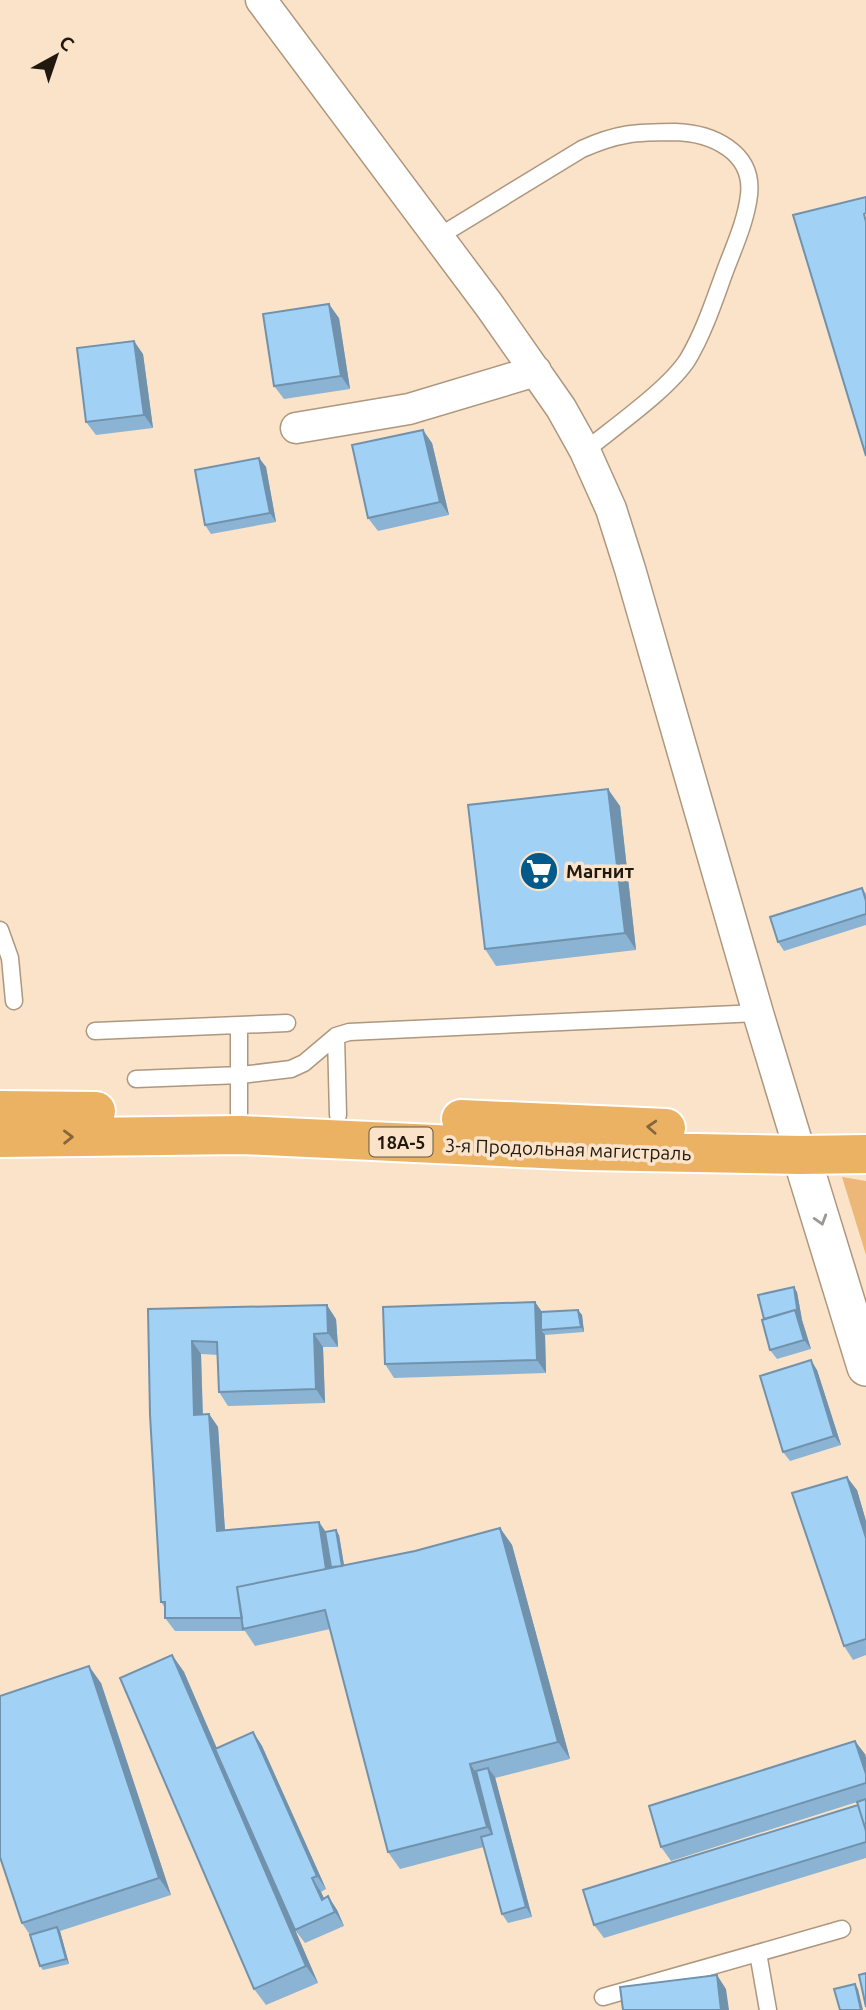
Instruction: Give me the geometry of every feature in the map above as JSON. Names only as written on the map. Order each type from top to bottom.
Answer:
[{"type":"highway","name":"3-я Продольная магистраль","points":[[0,1110],[338,1115],[581,1123],[730,1131],[797,1143]]},
{"type":"highway","name":"18А-5","points":[[797,1143],[866,1130]]},
{"type":"highway","name":"3-я Продольная магистраль","points":[[0,1138],[242,1135],[586,1151],[797,1143]]},
{"type":"highway","name":"18А-5","points":[[797,1143],[866,1154]]},
{"type":"street","points":[[261,0],[536,371],[585,451],[611,509],[758,1013],[866,1367]]},
{"type":"street","points":[[296,428],[409,409],[536,371]]},
{"type":"lane","points":[[438,237],[582,149],[607,138],[631,132],[692,132],[724,144],[743,162],[749,192],[746,212],[705,324],[687,360],[673,378],[585,451]]},
{"type":"lane","points":[[0,930],[10,958],[13,1001]]},
{"type":"lane","points":[[136,1079],[240,1075],[291,1069],[304,1063],[336,1036],[349,1032],[758,1013]]},
{"type":"lane","points":[[95,1031],[287,1023]]},
{"type":"lane","points":[[239,1025],[239,1114]]},
{"type":"lane","points":[[336,1036],[338,1115]]},
{"type":"lane","points":[[603,1997],[842,1929]]},
{"type":"lane","points":[[758,1953],[768,2010]]},
{"type":"shaded area","points":[[842,1177],[866,1181],[866,1255]]},
{"type":"building","points":[[866,197],[864,214],[866,456],[793,215]]},
{"type":"building","points":[[329,304],[341,376],[274,386],[263,314]]},
{"type":"building","points":[[134,341],[144,415],[86,422],[77,348]]},
{"type":"building","points":[[423,430],[440,502],[368,518],[352,445]]},
{"type":"building","points":[[259,458],[270,513],[205,525],[195,470]]},
{"type":"building","points":[[608,789],[625,933],[485,949],[468,805]]},
{"type":"building","points":[[862,888],[866,914],[778,942],[770,917]]},
{"type":"building","points":[[794,1287],[798,1315],[795,1310],[764,1319],[758,1295]]},
{"type":"building","points":[[535,1302],[537,1360],[385,1364],[383,1307]]},
{"type":"building","points":[[327,1305],[328,1333],[314,1334],[316,1389],[219,1392],[217,1342],[192,1341],[194,1415],[209,1414],[217,1531],[319,1522],[326,1569],[237,1587],[242,1618],[165,1618],[165,1602],[161,1602],[150,1415],[148,1309]]},
{"type":"building","points":[[578,1310],[581,1327],[541,1330],[541,1312]]},
{"type":"building","points":[[795,1310],[804,1340],[770,1350],[762,1320]]},
{"type":"building","points":[[811,1360],[834,1436],[783,1452],[760,1376]]},
{"type":"building","points":[[847,1477],[866,1538],[866,1639],[844,1646],[792,1493]]},
{"type":"building","points":[[500,1528],[558,1742],[470,1764],[487,1827],[388,1852],[325,1610],[243,1629],[237,1587],[415,1551]]},
{"type":"building","points":[[336,1530],[342,1566],[331,1567],[325,1532]]},
{"type":"building","points":[[172,1655],[306,1966],[254,1989],[120,1678]]},
{"type":"building","points":[[89,1666],[159,1878],[22,1923],[0,1857],[0,1696]]},
{"type":"building","points":[[253,1732],[317,1876],[312,1878],[322,1900],[328,1896],[335,1912],[295,1930],[215,1749]]},
{"type":"building","points":[[855,1741],[866,1774],[866,1783],[661,1847],[649,1806]]},
{"type":"building","points":[[488,1768],[526,1907],[502,1914],[481,1837],[492,1834],[476,1771]]},
{"type":"building","points":[[866,1799],[866,1831],[857,1802]]},
{"type":"building","points":[[858,1805],[866,1831],[866,1842],[594,1925],[583,1890]]},
{"type":"building","points":[[57,1927],[66,1959],[40,1966],[30,1935]]},
{"type":"building","points":[[866,1973],[866,2007],[859,1975]]},
{"type":"building","points":[[717,1975],[721,2010],[623,2010],[620,1987]]},
{"type":"building","points":[[855,1984],[861,2010],[840,2010],[834,1989]]},
{"type":"place","name":"Магнит","points":[[539,871]]}]
